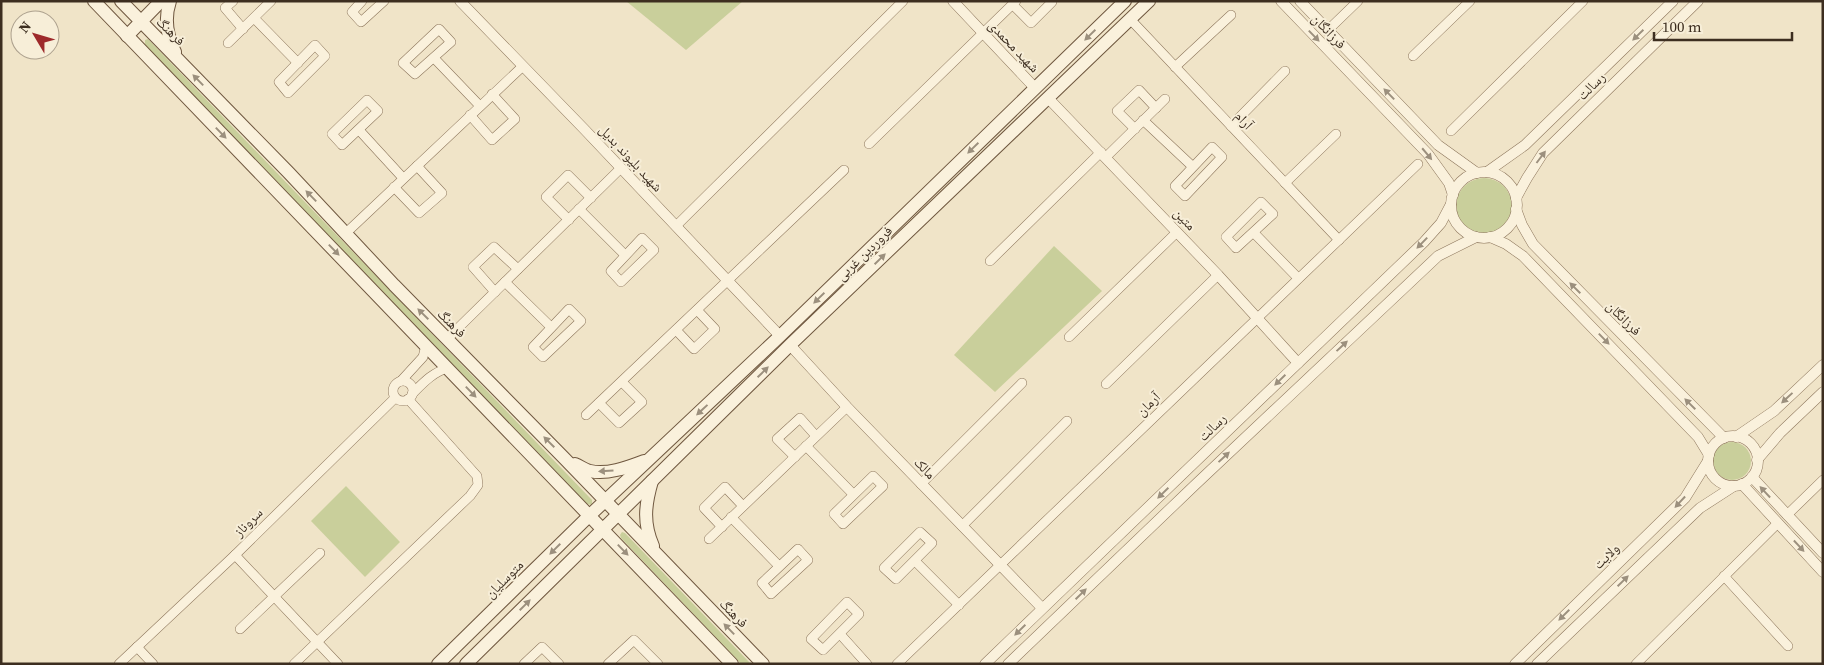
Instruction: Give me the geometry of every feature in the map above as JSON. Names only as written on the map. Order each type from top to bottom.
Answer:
[{"type":"main road","points":[[94,1],[732,664]]},
{"type":"main road","points":[[127,36],[161,1]]},
{"type":"main road","points":[[170,1],[167,8],[166,23],[170,41],[178,59]]},
{"type":"main road","name":"فروردین غربی","points":[[590,515],[780,336],[1125,1]]},
{"type":"main road","name":"فروردین غربی","points":[[602,528],[1149,1]]},
{"type":"main road","points":[[114,23],[128,4]]},
{"type":"main road","name":"فرهنگ","points":[[128,4],[141,21],[763,664]]},
{"type":"main road","points":[[565,459],[589,471],[605,472],[624,469],[649,459]]},
{"type":"main road","points":[[653,480],[648,497],[646,515],[647,532],[656,553]]},
{"type":"main road","name":"متوسلیان","points":[[438,664],[590,515]]},
{"type":"main road","points":[[466,664],[602,528]]},
{"type":"main road","points":[[491,613],[505,625]]},
{"type":"street","points":[[233,1],[225,8],[243,28]]},
{"type":"street","points":[[362,1],[352,12],[361,22],[384,1]]},
{"type":"street","points":[[676,226],[904,1]]},
{"type":"street","name":"شهید محمدی","points":[[953,1],[1035,88]]},
{"type":"street","points":[[868,144],[1015,3],[1031,23],[1051,1]]},
{"type":"street","name":"فرزانگان","points":[[1281,1],[1428,154],[1449,183],[1452,200]]},
{"type":"street","name":"فرزانگان","points":[[1300,1],[1438,145],[1482,173]]},
{"type":"street","points":[[1327,31],[1358,1]]},
{"type":"street","points":[[1413,56],[1470,1]]},
{"type":"street","points":[[1451,130],[1583,1]]},
{"type":"street","name":"رسالت","points":[[1482,173],[1525,145],[1673,1]]},
{"type":"street","name":"رسالت","points":[[1516,203],[1527,178],[1543,153],[1698,1]]},
{"type":"street","points":[[228,43],[254,18],[265,3]]},
{"type":"street","name":"شهید بلیوند بدیل","points":[[467,4],[523,66],[780,336]]},
{"type":"street","points":[[1175,67],[1231,15]]},
{"type":"street","points":[[254,18],[298,63]]},
{"type":"street","name":"آرام","points":[[1130,19],[1339,240]]},
{"type":"street","points":[[439,29],[451,42],[434,58],[416,74],[403,63],[439,29]]},
{"type":"street","points":[[316,45],[325,56],[288,93],[279,82],[298,63],[316,45]]},
{"type":"street","points":[[434,58],[480,106]]},
{"type":"street","points":[[346,233],[523,66]]},
{"type":"street","points":[[1230,126],[1285,72]]},
{"type":"street","points":[[1134,129],[1117,111],[1139,90],[1156,108]]},
{"type":"street","points":[[470,115],[492,140],[515,119],[492,94]]},
{"type":"street","name":"متین","points":[[1048,98],[1218,275],[1298,363]]},
{"type":"street","points":[[990,261],[1103,154],[1134,129],[1165,99]]},
{"type":"street","points":[[367,100],[378,111],[359,130],[342,145],[332,134],[367,100]]},
{"type":"street","points":[[1144,120],[1192,166]]},
{"type":"street","points":[[359,130],[403,178]]},
{"type":"street","points":[[1285,183],[1336,134]]},
{"type":"street","points":[[1212,147],[1222,157],[1185,196],[1175,186],[1192,166],[1212,147]]},
{"type":"street","name":"آرمان","points":[[897,664],[1418,164]]},
{"type":"street","points":[[394,187],[419,213],[442,193],[417,166]]},
{"type":"street","points":[[447,339],[621,168]]},
{"type":"street","points":[[586,416],[844,170]]},
{"type":"street","points":[[1008,664],[1438,256],[1476,237],[1490,237],[1499,234],[1510,225],[1516,203],[1512,188],[1497,175],[1482,173],[1466,178],[1458,185],[1452,200],[1452,214],[1456,223],[1463,230],[1476,237]]},
{"type":"street","points":[[569,220],[546,198],[568,175],[591,198]]},
{"type":"street","name":"رسالت","points":[[985,664],[1424,242],[1441,222],[1452,200]]},
{"type":"street","points":[[1261,202],[1273,214],[1254,233],[1236,248],[1226,237],[1261,202]]},
{"type":"street","name":"فرزانگان","points":[[1516,203],[1522,225],[1533,244],[1724,438]]},
{"type":"street","points":[[580,209],[624,255]]},
{"type":"street","points":[[1069,337],[1177,232]]},
{"type":"street","points":[[1254,233],[1298,278]]},
{"type":"street","points":[[1490,237],[1506,244],[1523,256],[1698,437],[1708,458],[1710,471],[1716,480],[1724,485],[1738,485],[1778,523],[1823,572]]},
{"type":"street","points":[[642,238],[654,250],[622,282],[611,271],[624,255],[642,238]]},
{"type":"street","points":[[495,292],[473,267],[494,247],[518,269]]},
{"type":"street","points":[[1106,384],[1218,275]]},
{"type":"street","points":[[505,282],[551,327]]},
{"type":"street","points":[[569,309],[581,321],[543,357],[533,347],[551,327],[569,309]]},
{"type":"street","points":[[676,330],[694,349],[715,329],[697,310]]},
{"type":"street","points":[[426,345],[423,357],[401,381],[393,386],[392,393],[395,398],[402,401],[439,370],[448,368]]},
{"type":"street","name":"مالک","points":[[790,345],[847,407],[1042,608]]},
{"type":"street","points":[[1736,437],[1774,411],[1823,365]]},
{"type":"street","points":[[294,664],[470,496],[478,486],[476,476],[410,396],[410,384],[401,381]]},
{"type":"street","points":[[599,403],[619,423],[642,402],[622,382]]},
{"type":"street","points":[[921,484],[1022,383]]},
{"type":"street","points":[[1538,664],[1700,508],[1752,477],[1758,460],[1780,433],[1823,392]]},
{"type":"street","name":"سروناز","points":[[118,664],[235,555],[395,398]]},
{"type":"street","points":[[709,538],[847,407]]},
{"type":"street","points":[[795,457],[777,439],[800,418],[816,436]]},
{"type":"street","points":[[962,526],[1067,421]]},
{"type":"street","points":[[1708,458],[1714,445],[1724,438],[1736,437],[1742,438],[1751,444],[1758,460]]},
{"type":"street","points":[[806,446],[853,494]]},
{"type":"street","name":"ولایت","points":[[1515,664],[1685,498],[1708,458]]},
{"type":"street","points":[[872,476],[883,486],[842,524],[834,514],[853,494],[872,476]]},
{"type":"street","points":[[1752,477],[1823,553]]},
{"type":"street","points":[[1786,515],[1823,480]]},
{"type":"street","points":[[722,527],[704,508],[725,487],[743,506]]},
{"type":"street","points":[[731,517],[779,566]]},
{"type":"street","points":[[1636,664],[1778,523]]},
{"type":"street","points":[[920,532],[932,543],[915,560],[896,578],[884,568],[920,532]]},
{"type":"street","points":[[798,549],[808,560],[771,594],[762,583],[779,566],[798,549]]},
{"type":"street","points":[[240,629],[320,553]]},
{"type":"street","points":[[235,555],[338,664]]},
{"type":"street","points":[[915,560],[959,605]]},
{"type":"street","points":[[1724,576],[1788,646]]},
{"type":"street","points":[[847,602],[859,614],[840,634],[823,650],[811,639],[847,602]]},
{"type":"street","points":[[840,634],[867,664]]},
{"type":"street","points":[[608,664],[634,640],[658,664]]},
{"type":"street","points":[[137,647],[153,664]]},
{"type":"street","points":[[524,664],[542,647],[559,664]]},
{"type":"green space","points":[[626,1],[743,1],[686,50]]},
{"type":"green space","points":[[148,39],[592,500],[592,505],[587,504],[145,45],[145,40]]},
{"type":"green space","points":[[1484,178],[1495,180],[1504,186],[1510,195],[1512,206],[1510,217],[1504,226],[1495,232],[1484,234],[1473,232],[1464,226],[1458,217],[1456,206],[1458,195],[1464,186],[1473,180]]},
{"type":"green space","points":[[1054,246],[1102,291],[995,392],[954,355]]},
{"type":"green space","points":[[1732,442],[1745,448],[1751,461],[1745,474],[1732,480],[1719,474],[1713,461],[1719,448]]},
{"type":"green space","points":[[346,486],[400,542],[365,577],[311,521]]},
{"type":"green space","points":[[622,532],[751,664],[741,664],[621,538]]}]
